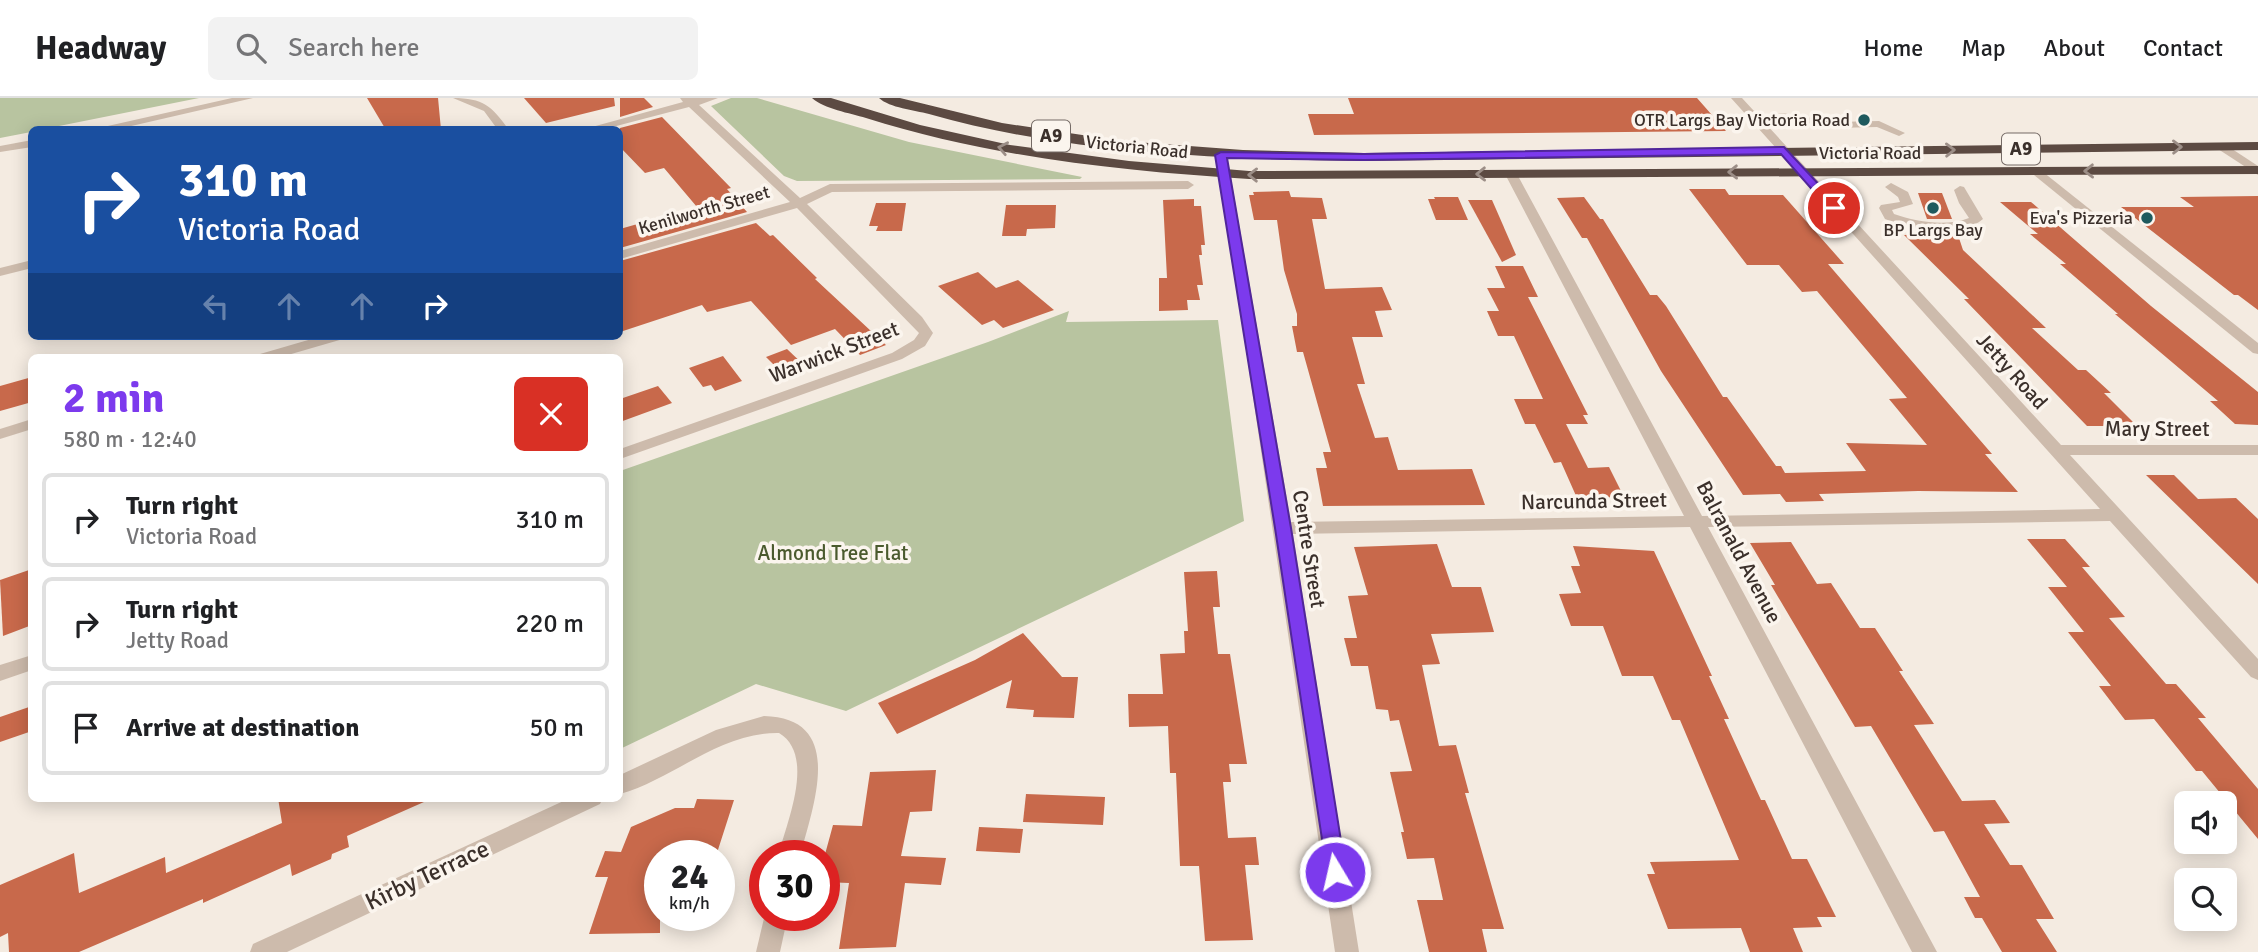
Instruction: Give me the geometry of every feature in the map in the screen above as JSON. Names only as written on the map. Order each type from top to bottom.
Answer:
[{"type":"highway","name":"Victoria Road","points":[[818,98],[941,135],[1017,150],[1102,163],[1223,174],[2257,170]]},
{"type":"highway","name":"Victoria Road","points":[[885,98],[968,120],[1031,132],[1143,149],[1221,155],[1364,157],[2258,146]]},
{"type":"street","points":[[114,126],[248,98]]},
{"type":"street","points":[[458,98],[488,109],[501,126]]},
{"type":"street","points":[[600,126],[689,101],[713,98]]},
{"type":"street","name":"Jetty Road","points":[[1736,98],[2258,672]]},
{"type":"street","points":[[689,101],[799,203]]},
{"type":"street","points":[[1782,116],[1843,129],[1879,124],[1899,133]]},
{"type":"street","points":[[0,149],[28,143]]},
{"type":"street","points":[[2222,147],[2257,170]]},
{"type":"street","name":"Centre Street","points":[[1221,155],[1283,528],[1347,952]]},
{"type":"street","points":[[1096,184],[1102,163]]},
{"type":"street","points":[[2038,172],[2258,350]]},
{"type":"street","name":"Balranald Avenue","points":[[1511,174],[1926,952]]},
{"type":"street","name":"Victoria Road","points":[[799,203],[830,188],[1188,185]]},
{"type":"street","points":[[1891,187],[1904,195],[1907,204],[1885,208],[1889,216],[1914,223],[1966,225],[1977,219],[1965,203],[1960,190]]},
{"type":"street","name":"Kenilworth Street","points":[[623,254],[799,203]]},
{"type":"street","name":"Warwick Street","points":[[623,453],[897,356],[920,343],[926,333],[917,320],[799,203]]},
{"type":"street","points":[[0,272],[28,265]]},
{"type":"street","points":[[275,354],[324,340]]},
{"type":"street","points":[[0,434],[28,426]]},
{"type":"street","name":"Mary Street","points":[[2056,450],[2258,450]]},
{"type":"street","name":"Narcunda Street","points":[[1283,528],[2116,515]]},
{"type":"street","points":[[0,673],[28,663]]},
{"type":"street","points":[[623,784],[742,728],[780,725],[800,737],[808,757],[807,778],[793,840]]},
{"type":"street","name":"Kirby Terrace","points":[[262,952],[583,802]]},
{"type":"street","points":[[768,952],[773,931]]},
{"type":"green space","points":[[0,98],[199,98],[59,126],[28,126],[28,133],[0,138]]},
{"type":"green space","points":[[731,98],[757,98],[909,142],[1082,177],[797,181],[784,176],[711,106]]},
{"type":"green space","name":"Almond Tree Flat","points":[[1069,311],[1066,322],[1218,320],[1244,521],[846,711],[756,684],[623,748],[623,470]]},
{"type":"building","points":[[367,98],[438,98],[441,126],[384,126]]},
{"type":"building","points":[[524,98],[614,98],[615,106],[546,123]]},
{"type":"building","points":[[620,98],[644,98],[653,107],[620,117]]},
{"type":"building","points":[[1348,98],[1697,98],[1726,131],[1314,135],[1308,114],[1354,114]]},
{"type":"building","points":[[662,117],[731,188],[727,189],[747,212],[623,247],[623,228],[697,207],[664,168],[645,173],[623,150],[623,127]]},
{"type":"building","points":[[1689,189],[1725,189],[1729,195],[1783,195],[1844,264],[1828,264],[1992,454],[1985,454],[2018,492],[1819,494],[1824,501],[1786,502],[1780,494],[1743,495],[1661,371],[1587,238],[1582,238],[1557,198],[1584,197],[1600,219],[1603,219],[1650,295],[1657,295],[1666,306],[1723,397],[1727,397],[1776,466],[1781,466],[1785,473],[1866,471],[1846,443],[1927,445],[1889,399],[1907,398],[1817,291],[1802,292],[1779,265],[1747,265]]},
{"type":"building","points":[[1289,191],[1291,197],[1322,198],[1327,219],[1312,219],[1325,289],[1382,287],[1392,310],[1375,311],[1383,337],[1352,337],[1365,384],[1357,384],[1375,438],[1388,437],[1398,470],[1472,469],[1485,505],[1323,506],[1316,468],[1327,468],[1323,452],[1331,452],[1303,352],[1297,352],[1292,326],[1297,326],[1297,314],[1284,270],[1277,220],[1254,220],[1249,195],[1254,195],[1253,192]]},
{"type":"building","points":[[1918,193],[1942,193],[1952,219],[1927,219]]},
{"type":"building","points":[[2258,196],[2258,310],[2238,295],[2234,295],[2121,207],[2194,207],[2180,197]]},
{"type":"building","points":[[1434,197],[1458,197],[1468,220],[1436,220],[1428,199],[1435,199]]},
{"type":"building","points":[[1194,199],[1194,206],[1201,206],[1205,245],[1201,245],[1202,255],[1199,255],[1203,285],[1197,285],[1200,300],[1187,300],[1188,310],[1159,311],[1159,278],[1167,278],[1163,200]]},
{"type":"building","points":[[1468,200],[1492,200],[1516,255],[1502,262]]},
{"type":"building","points":[[2000,202],[2031,202],[2151,306],[2258,392],[2258,425],[2235,424],[2210,401],[2218,401],[2060,264],[2066,264],[2030,234],[2038,234]]},
{"type":"building","points":[[876,203],[906,203],[902,231],[876,231],[878,226],[869,226]]},
{"type":"building","points":[[1006,205],[1056,205],[1055,228],[1027,229],[1026,236],[1002,236]]},
{"type":"building","points":[[756,223],[770,236],[773,235],[817,278],[815,279],[886,345],[860,355],[835,329],[791,345],[751,301],[707,312],[702,305],[623,331],[623,260]]},
{"type":"building","points":[[1957,232],[1963,250],[2046,328],[2032,328],[2078,370],[2086,370],[2111,393],[2104,393],[2137,426],[2087,426],[1964,299],[1969,299],[1904,235]]},
{"type":"building","points":[[1495,266],[1523,266],[1538,297],[1528,297],[1588,415],[1583,415],[1588,424],[1566,424],[1588,468],[1609,467],[1624,497],[1577,498],[1561,462],[1554,463],[1535,424],[1525,424],[1514,399],[1543,399],[1514,336],[1498,336],[1487,311],[1499,311],[1487,288],[1505,288]]},
{"type":"building","points":[[978,272],[996,288],[1018,280],[1054,310],[1003,328],[994,320],[982,325],[938,286]]},
{"type":"building","points":[[787,349],[806,367],[785,376],[766,357]]},
{"type":"building","points":[[723,356],[742,381],[715,391],[711,385],[703,387],[689,368]]},
{"type":"building","points":[[28,378],[28,403],[0,411],[0,386]]},
{"type":"building","points":[[658,386],[672,403],[623,421],[623,398]]},
{"type":"building","points":[[2146,475],[2174,475],[2198,499],[2236,498],[2258,519],[2258,584]]},
{"type":"building","points":[[2027,539],[2065,539],[2090,567],[2082,567],[2125,617],[2109,618],[2166,684],[2176,684],[2206,718],[2198,718],[2258,789],[2258,839],[2237,814],[2237,791],[2218,791],[2202,771],[2196,771],[2154,719],[2125,720],[2099,686],[2111,686],[2068,632],[2084,632],[2048,587],[2067,587]]},
{"type":"building","points":[[1791,542],[1817,584],[1831,583],[1860,628],[1875,628],[1934,724],[1914,725],[1962,801],[1995,800],[2010,823],[1984,824],[2010,865],[2022,865],[2054,919],[2036,919],[2057,952],[2002,952],[1982,918],[1975,918],[1964,897],[1980,897],[1944,831],[1934,832],[1871,726],[1855,727],[1771,585],[1775,585],[1750,543]]},
{"type":"building","points":[[1437,544],[1452,587],[1481,587],[1494,632],[1431,634],[1440,664],[1422,665],[1439,746],[1456,745],[1469,793],[1465,793],[1504,929],[1482,929],[1487,952],[1429,952],[1417,900],[1443,900],[1434,858],[1407,859],[1401,832],[1404,832],[1390,772],[1412,771],[1399,720],[1390,721],[1388,710],[1376,709],[1368,666],[1351,666],[1344,638],[1357,638],[1348,596],[1368,595],[1354,547]]},
{"type":"building","points":[[1573,546],[1654,551],[1712,676],[1709,676],[1729,719],[1724,719],[1761,800],[1765,800],[1792,859],[1807,859],[1836,917],[1817,917],[1822,927],[1793,928],[1803,952],[1750,952],[1741,928],[1668,929],[1647,874],[1655,874],[1650,862],[1739,860],[1680,720],[1672,720],[1653,676],[1622,676],[1603,626],[1571,626],[1559,594],[1581,593],[1571,566],[1580,566]]},
{"type":"building","points":[[28,570],[28,627],[3,636],[0,580]]},
{"type":"building","points":[[1217,571],[1220,607],[1213,607],[1218,654],[1230,654],[1247,764],[1229,764],[1231,782],[1223,782],[1228,838],[1256,837],[1259,865],[1245,865],[1253,940],[1205,941],[1199,866],[1180,866],[1176,773],[1170,773],[1168,726],[1129,727],[1128,694],[1163,694],[1160,654],[1185,653],[1184,631],[1188,631],[1184,572]]},
{"type":"building","points":[[1023,633],[1062,677],[1078,677],[1074,718],[1033,717],[1034,710],[1006,708],[1012,680],[897,734],[878,703],[975,660]]},
{"type":"building","points":[[28,707],[28,732],[0,742],[0,717]]},
{"type":"building","points":[[936,770],[932,811],[910,812],[901,856],[946,858],[941,885],[905,883],[896,947],[839,949],[849,883],[840,883],[840,840],[829,840],[833,825],[862,826],[870,772]]},
{"type":"building","points":[[1026,794],[1105,797],[1103,825],[1023,822]]},
{"type":"building","points":[[697,799],[734,800],[721,840],[644,840],[644,931],[660,933],[589,934],[608,877],[595,877],[605,851],[621,852],[631,827],[675,808],[694,808]]},
{"type":"building","points":[[279,802],[424,802],[347,836],[349,847],[332,854],[331,859],[292,876],[290,864],[203,903],[203,899],[79,952],[9,952],[8,933],[0,937],[0,885],[74,853],[79,893],[165,857],[166,873],[282,823]]},
{"type":"building","points":[[979,827],[1023,829],[1020,853],[976,851]]},
{"type":"place","name":"OTR Largs Bay Victoria Road","points":[[1864,120]]},
{"type":"place","name":"BP Largs Bay","points":[[1933,208]]},
{"type":"place","name":"Eva's Pizzeria","points":[[2147,218]]},
{"type":"route","points":[[1335,872],[1283,528],[1221,155],[1364,157],[1784,150],[1834,208]]}]
